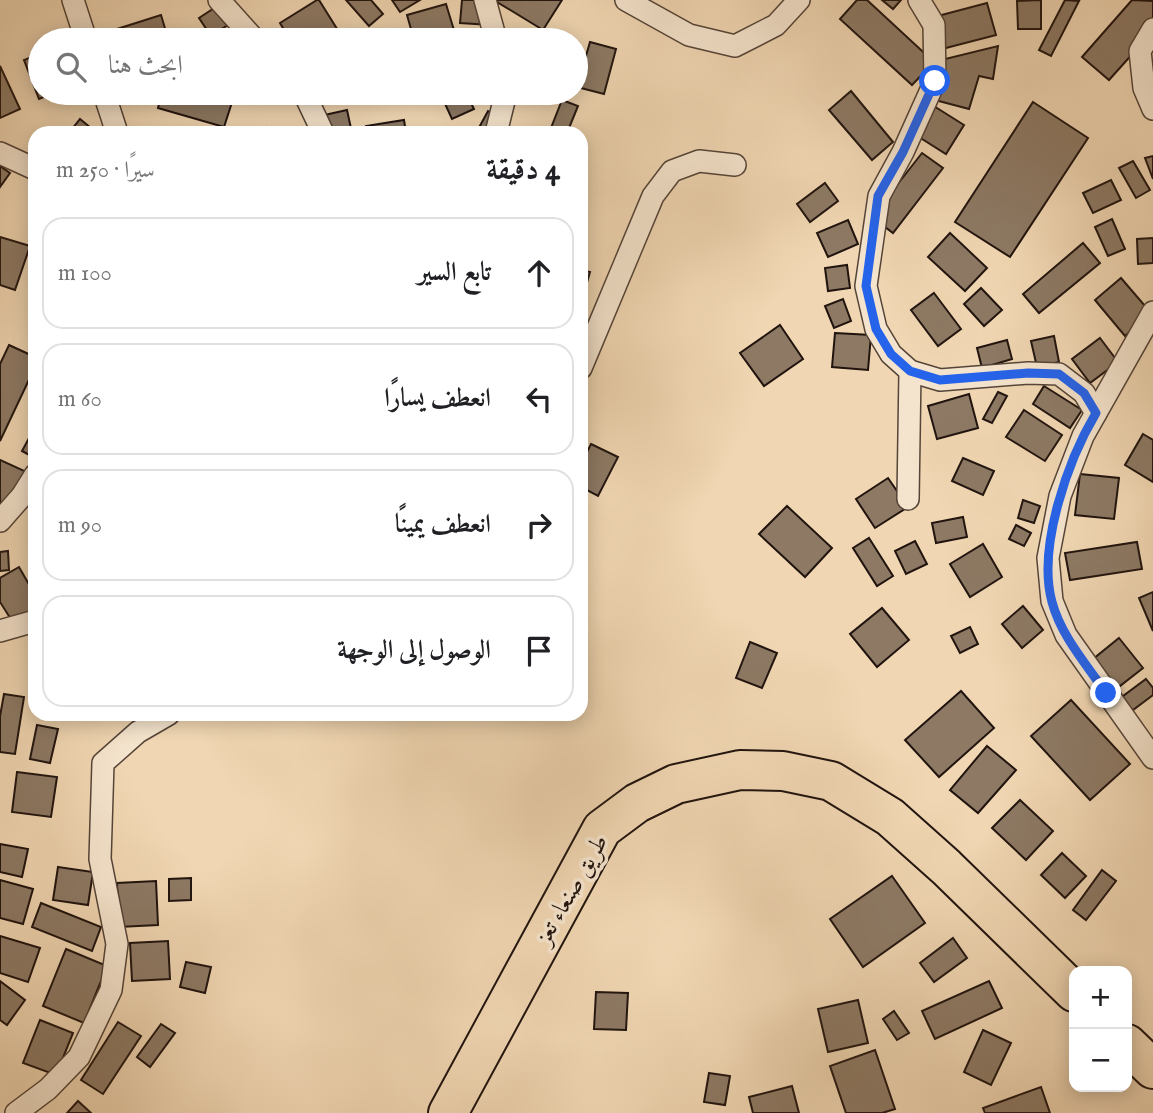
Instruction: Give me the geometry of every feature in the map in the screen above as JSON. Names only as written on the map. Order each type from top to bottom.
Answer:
[{"type":"highway","name":"طريق صنعاء تعز","points":[[448,1113],[602,829],[637,803],[676,784],[740,770],[783,771],[831,781],[890,817],[946,867],[1069,987]]},
{"type":"highway","points":[[1132,1049],[1153,1069]]},
{"type":"street","points":[[73,0],[82,28]]},
{"type":"street","points":[[219,0],[244,28]]},
{"type":"street","points":[[485,0],[493,28]]},
{"type":"street","points":[[626,0],[690,35],[735,46],[776,25],[799,0]]},
{"type":"street","points":[[919,0],[934,25],[935,81],[903,152],[878,196],[866,286],[876,329],[891,354],[910,371],[940,380],[1028,373],[1059,374],[1084,393],[1096,413]]},
{"type":"street","points":[[1153,29],[1140,51],[1143,88],[1153,109]]},
{"type":"street","points":[[108,105],[115,126]]},
{"type":"street","points":[[310,105],[320,126]]},
{"type":"street","points":[[498,126],[503,105]]},
{"type":"street","points":[[0,153],[28,166]]},
{"type":"street","points":[[588,351],[653,196],[672,171],[699,161],[735,165]]},
{"type":"street","points":[[1153,312],[1083,436],[1060,496],[1048,558],[1052,601],[1066,635],[1153,758]]},
{"type":"street","points":[[908,499],[910,371]]},
{"type":"street","points":[[0,521],[28,486]]},
{"type":"street","points":[[0,631],[28,623]]},
{"type":"street","points":[[16,1113],[48,1088],[79,1057],[111,990],[117,944],[100,859],[103,763],[138,732],[157,721]]},
{"type":"building","points":[[319,0],[336,28],[283,28],[280,23]]},
{"type":"building","points":[[346,0],[371,0],[383,14],[369,26]]},
{"type":"building","points":[[392,0],[420,0],[400,12]]},
{"type":"building","points":[[462,0],[493,0],[491,25],[460,23]]},
{"type":"building","points":[[562,0],[544,28],[540,28],[497,2]]},
{"type":"building","points":[[857,0],[867,0],[934,62],[912,85],[840,19]]},
{"type":"building","points":[[882,0],[901,0],[893,9]]},
{"type":"building","points":[[1041,0],[1041,29],[1018,29],[1017,1]]},
{"type":"building","points":[[1065,0],[1079,1],[1051,56],[1039,50]]},
{"type":"building","points":[[1132,0],[1153,1],[1153,31],[1109,80],[1082,57]]},
{"type":"building","points":[[225,1],[237,19],[223,28],[206,28],[199,18]]},
{"type":"building","points":[[987,3],[996,35],[942,49],[934,17]]},
{"type":"building","points":[[446,4],[453,28],[411,28],[407,15]]},
{"type":"building","points":[[161,15],[165,28],[120,28]]},
{"type":"building","points":[[590,42],[616,49],[604,94],[588,90]]},
{"type":"building","points":[[998,46],[993,79],[979,76],[969,109],[935,100],[945,59]]},
{"type":"building","points":[[0,66],[20,109],[0,118]]},
{"type":"building","points":[[851,91],[893,142],[872,160],[829,110]]},
{"type":"building","points":[[1033,102],[1088,138],[1010,257],[955,222]]},
{"type":"building","points":[[929,103],[964,125],[946,154],[911,132]]},
{"type":"building","points":[[159,105],[231,105],[224,126],[158,108]]},
{"type":"building","points":[[446,105],[472,105],[474,109],[452,119]]},
{"type":"building","points":[[560,105],[578,106],[570,126],[552,126]]},
{"type":"building","points":[[347,110],[350,126],[313,126],[311,118]]},
{"type":"building","points":[[488,111],[509,123],[508,126],[480,126]]},
{"type":"building","points":[[80,119],[88,126],[74,126]]},
{"type":"building","points":[[404,120],[405,126],[366,126]]},
{"type":"building","points":[[922,153],[943,168],[893,233],[872,217]]},
{"type":"building","points":[[1153,156],[1153,179],[1145,158]]},
{"type":"building","points":[[1133,161],[1150,190],[1136,198],[1119,168]]},
{"type":"building","points":[[0,166],[10,173],[0,187]]},
{"type":"building","points":[[1111,180],[1121,200],[1093,213],[1083,193]]},
{"type":"building","points":[[825,183],[838,201],[810,222],[797,204]]},
{"type":"building","points":[[1112,219],[1125,249],[1108,256],[1095,227]]},
{"type":"building","points":[[848,220],[858,244],[828,257],[817,233]]},
{"type":"building","points":[[950,233],[987,268],[965,291],[928,257]]},
{"type":"building","points":[[0,237],[28,245],[15,290],[0,285]]},
{"type":"building","points":[[1153,238],[1153,263],[1138,264],[1137,239]]},
{"type":"building","points":[[1083,243],[1100,263],[1039,313],[1023,294]]},
{"type":"building","points":[[847,265],[850,288],[828,291],[825,268]]},
{"type":"building","points":[[1121,278],[1151,313],[1125,336],[1095,300]]},
{"type":"building","points":[[981,288],[1002,310],[984,326],[964,304]]},
{"type":"building","points":[[934,293],[961,329],[938,346],[911,310]]},
{"type":"building","points":[[843,299],[851,321],[834,328],[825,306]]},
{"type":"building","points":[[780,325],[803,359],[764,386],[740,353]]},
{"type":"building","points":[[835,333],[871,335],[868,370],[832,367]]},
{"type":"building","points":[[1054,336],[1059,362],[1037,367],[1031,341]]},
{"type":"building","points":[[1100,338],[1118,362],[1090,383],[1072,359]]},
{"type":"building","points":[[1007,340],[1012,359],[982,368],[977,348]]},
{"type":"building","points":[[9,345],[28,354],[28,382],[0,441],[0,364]]},
{"type":"building","points":[[1044,386],[1082,410],[1070,428],[1033,404]]},
{"type":"building","points":[[998,392],[1007,396],[992,423],[983,419]]},
{"type":"building","points":[[969,394],[978,428],[937,439],[928,406]]},
{"type":"building","points":[[1024,410],[1062,435],[1045,461],[1006,437]]},
{"type":"building","points":[[1143,434],[1153,440],[1153,482],[1125,465]]},
{"type":"building","points":[[28,440],[28,454],[22,451]]},
{"type":"building","points":[[591,444],[618,457],[598,496],[588,491],[588,450]]},
{"type":"building","points":[[963,458],[994,471],[983,495],[952,481]]},
{"type":"building","points":[[0,460],[28,473],[28,477],[0,509]]},
{"type":"building","points":[[1080,474],[1119,478],[1114,519],[1075,515]]},
{"type":"building","points":[[888,478],[908,507],[875,528],[856,499]]},
{"type":"building","points":[[1023,500],[1040,506],[1034,523],[1018,518]]},
{"type":"building","points":[[787,506],[832,548],[805,577],[759,534]]},
{"type":"building","points":[[963,517],[967,537],[936,543],[932,523]]},
{"type":"building","points":[[1016,525],[1031,533],[1024,546],[1009,539]]},
{"type":"building","points":[[869,538],[893,576],[877,586],[853,548]]},
{"type":"building","points":[[915,541],[927,564],[906,574],[895,551]]},
{"type":"building","points":[[1137,542],[1142,569],[1070,580],[1065,553]]},
{"type":"building","points":[[983,544],[1002,577],[970,597],[950,564]]},
{"type":"building","points":[[8,551],[9,570],[0,571],[0,552]]},
{"type":"building","points":[[19,567],[28,583],[28,619],[14,624],[0,602],[0,578]]},
{"type":"building","points":[[1153,592],[1153,631],[1139,598]]},
{"type":"building","points":[[1023,606],[1043,630],[1022,648],[1002,624]]},
{"type":"building","points":[[882,608],[909,640],[877,667],[850,634]]},
{"type":"building","points":[[970,627],[978,644],[960,653],[951,636]]},
{"type":"building","points":[[1119,638],[1143,668],[1111,693],[1087,664]]},
{"type":"building","points":[[750,642],[777,653],[762,688],[736,678]]},
{"type":"building","points":[[1146,679],[1153,688],[1153,695],[1125,716],[1115,702]]},
{"type":"building","points":[[961,691],[994,728],[939,777],[905,740]]},
{"type":"building","points":[[4,694],[24,697],[15,754],[0,752],[0,716]]},
{"type":"building","points":[[1071,700],[1130,764],[1090,800],[1031,736]]},
{"type":"building","points":[[37,725],[58,729],[50,763],[30,759]]},
{"type":"building","points":[[987,746],[1016,770],[978,813],[950,790]]},
{"type":"building","points":[[17,772],[57,777],[51,817],[12,812]]},
{"type":"building","points":[[1020,800],[1053,831],[1026,860],[992,828]]},
{"type":"building","points":[[0,844],[28,849],[22,877],[0,872]]},
{"type":"building","points":[[1062,853],[1086,876],[1065,898],[1041,875]]},
{"type":"building","points":[[58,867],[93,872],[88,905],[53,900]]},
{"type":"building","points":[[1102,870],[1116,881],[1086,920],[1073,910]]},
{"type":"building","points":[[892,876],[925,923],[863,967],[830,919]]},
{"type":"building","points":[[191,878],[191,900],[169,901],[169,879]]},
{"type":"building","points":[[0,880],[33,889],[23,924],[0,918]]},
{"type":"building","points":[[156,881],[158,925],[119,927],[117,883]]},
{"type":"building","points":[[41,903],[101,927],[92,951],[32,927]]},
{"type":"building","points":[[0,936],[40,948],[28,982],[0,973]]},
{"type":"building","points":[[953,938],[967,958],[934,982],[920,963]]},
{"type":"building","points":[[168,941],[170,979],[132,981],[130,943]]},
{"type":"building","points":[[66,949],[107,966],[84,1023],[43,1006]]},
{"type":"building","points":[[186,962],[211,967],[205,993],[180,987]]},
{"type":"building","points":[[0,981],[25,1000],[7,1025],[0,1020]]},
{"type":"building","points":[[989,981],[1002,1008],[935,1039],[922,1011]]},
{"type":"building","points":[[596,992],[628,993],[626,1030],[594,1029]]},
{"type":"building","points":[[858,1000],[868,1043],[828,1052],[818,1009]]},
{"type":"building","points":[[894,1011],[909,1033],[897,1040],[883,1019]]},
{"type":"building","points":[[40,1020],[73,1033],[56,1075],[23,1063]]},
{"type":"building","points":[[118,1022],[141,1036],[103,1094],[81,1080]]},
{"type":"building","points":[[161,1024],[175,1033],[150,1067],[137,1057]]},
{"type":"building","points":[[983,1030],[1011,1043],[991,1085],[964,1072]]},
{"type":"building","points":[[875,1050],[895,1109],[882,1113],[846,1113],[830,1066]]},
{"type":"building","points":[[709,1073],[730,1076],[725,1105],[704,1102]]},
{"type":"building","points":[[792,1086],[799,1113],[753,1113],[749,1097]]},
{"type":"building","points":[[1041,1087],[1050,1113],[985,1113],[983,1108]]},
{"type":"building","points":[[78,1101],[91,1113],[67,1113]]},
{"type":"route","points":[[935,81],[903,152],[878,196],[866,286],[876,329],[891,354],[910,371],[940,380],[1028,373],[1059,374],[1084,393],[1096,413],[1083,436],[1060,496],[1048,558],[1052,601],[1066,635],[1106,693]]}]
